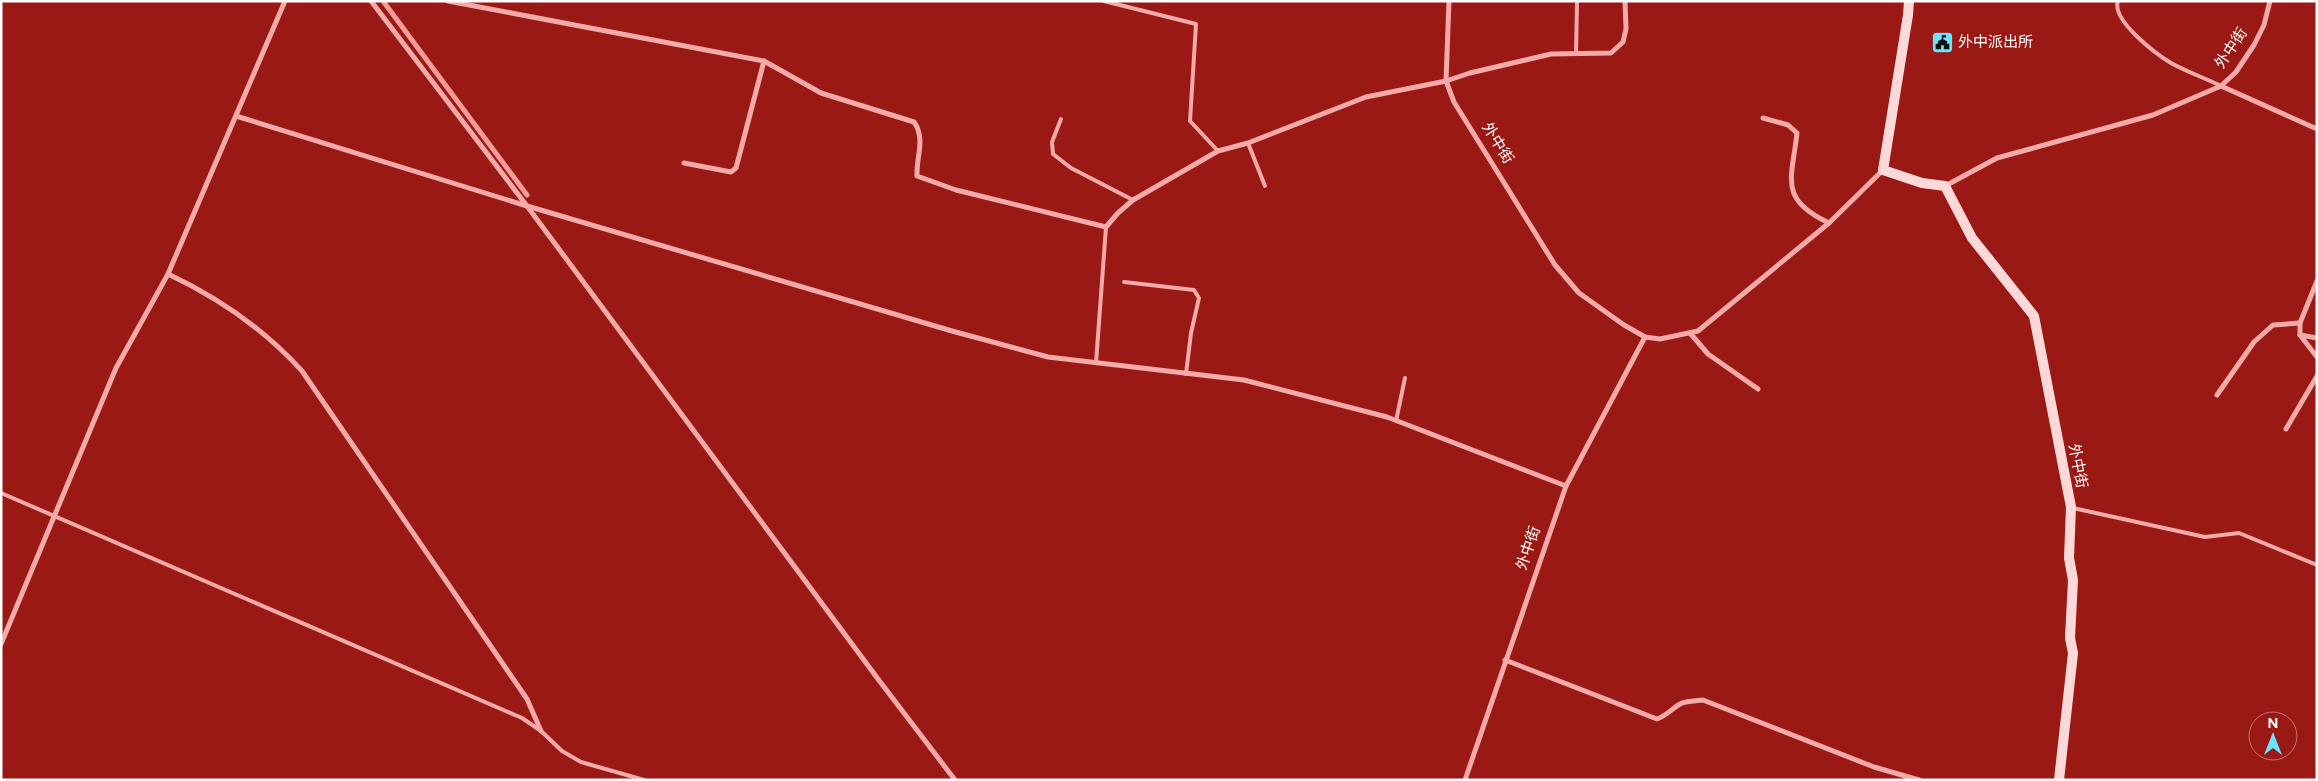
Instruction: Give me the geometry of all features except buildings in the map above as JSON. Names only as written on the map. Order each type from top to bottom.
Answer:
[{"type":"street","points":[[1,644],[56,516],[116,368],[168,274],[285,1]]},
{"type":"street","points":[[371,1],[527,206],[955,780]]},
{"type":"street","points":[[448,1],[764,61],[822,93],[914,122],[919,130],[921,142],[916,164],[917,176],[923,179],[956,190],[1106,228],[1118,213],[1133,200],[1218,152],[1248,143],[1366,97],[1446,81],[1470,73],[1551,54],[1611,53],[1623,42],[1626,29],[1625,1]]},
{"type":"street","name":"外中街","points":[[1449,1],[1446,81],[1454,102],[1555,265],[1579,293],[1624,325],[1645,337],[1660,339],[1698,331],[1829,223],[1883,170]]},
{"type":"street","points":[[1909,1],[1883,170],[1922,183],[1945,186]]},
{"type":"street","name":"外中街","points":[[2059,780],[2073,653],[2070,638],[2073,580],[2069,558],[2071,507],[2034,316],[1972,238],[1945,186],[1997,158],[2153,115],[2221,86],[2236,72],[2254,45],[2264,24],[2270,1]]},
{"type":"street","points":[[684,162],[731,172],[736,168],[764,61]]},
{"type":"street","points":[[2221,86],[2317,129]]},
{"type":"street","points":[[236,116],[527,206],[952,331],[1048,357],[1244,380],[1396,421],[1566,486]]},
{"type":"street","points":[[1763,118],[1788,125],[1797,133],[1790,183],[1796,197],[1812,215],[1829,223]]},
{"type":"street","points":[[168,274],[201,290],[233,311],[283,350],[302,371],[527,699],[541,731]]},
{"type":"street","points":[[2317,281],[2300,323],[2300,335],[2317,357]]},
{"type":"street","points":[[2217,395],[2254,342],[2273,325],[2300,323]]},
{"type":"street","points":[[1690,333],[1708,354],[1758,389]]},
{"type":"street","points":[[2300,335],[2317,338]]},
{"type":"street","name":"外中街","points":[[1465,780],[1566,486],[1645,337]]},
{"type":"street","points":[[2286,429],[2317,376]]},
{"type":"street","points":[[1505,660],[1657,719],[1668,714],[1684,702],[1703,700],[1874,767],[1919,780]]},
{"type":"lane","points":[[1104,1],[1196,24],[1190,121],[1218,152]]},
{"type":"lane","points":[[2118,1],[2116,7],[2118,14],[2140,40],[2171,63],[2221,86]]},
{"type":"lane","points":[[1576,54],[1577,3]]},
{"type":"lane","points":[[1061,119],[1052,142],[1053,154],[1071,168],[1133,200]]},
{"type":"lane","points":[[1248,143],[1265,186]]},
{"type":"lane","points":[[1096,363],[1106,228]]},
{"type":"lane","points":[[1124,282],[1194,290],[1199,298],[1191,333],[1186,374]]},
{"type":"lane","points":[[1396,421],[1405,378]]},
{"type":"lane","points":[[1,493],[522,718],[541,731],[562,751],[581,762],[644,780]]},
{"type":"lane","points":[[2071,507],[2206,537],[2240,533],[2317,565]]},
{"type":"waterway","points":[[383,1],[527,195]]},
{"type":"place","name":"外中派出所","points":[[1942,42]]}]
